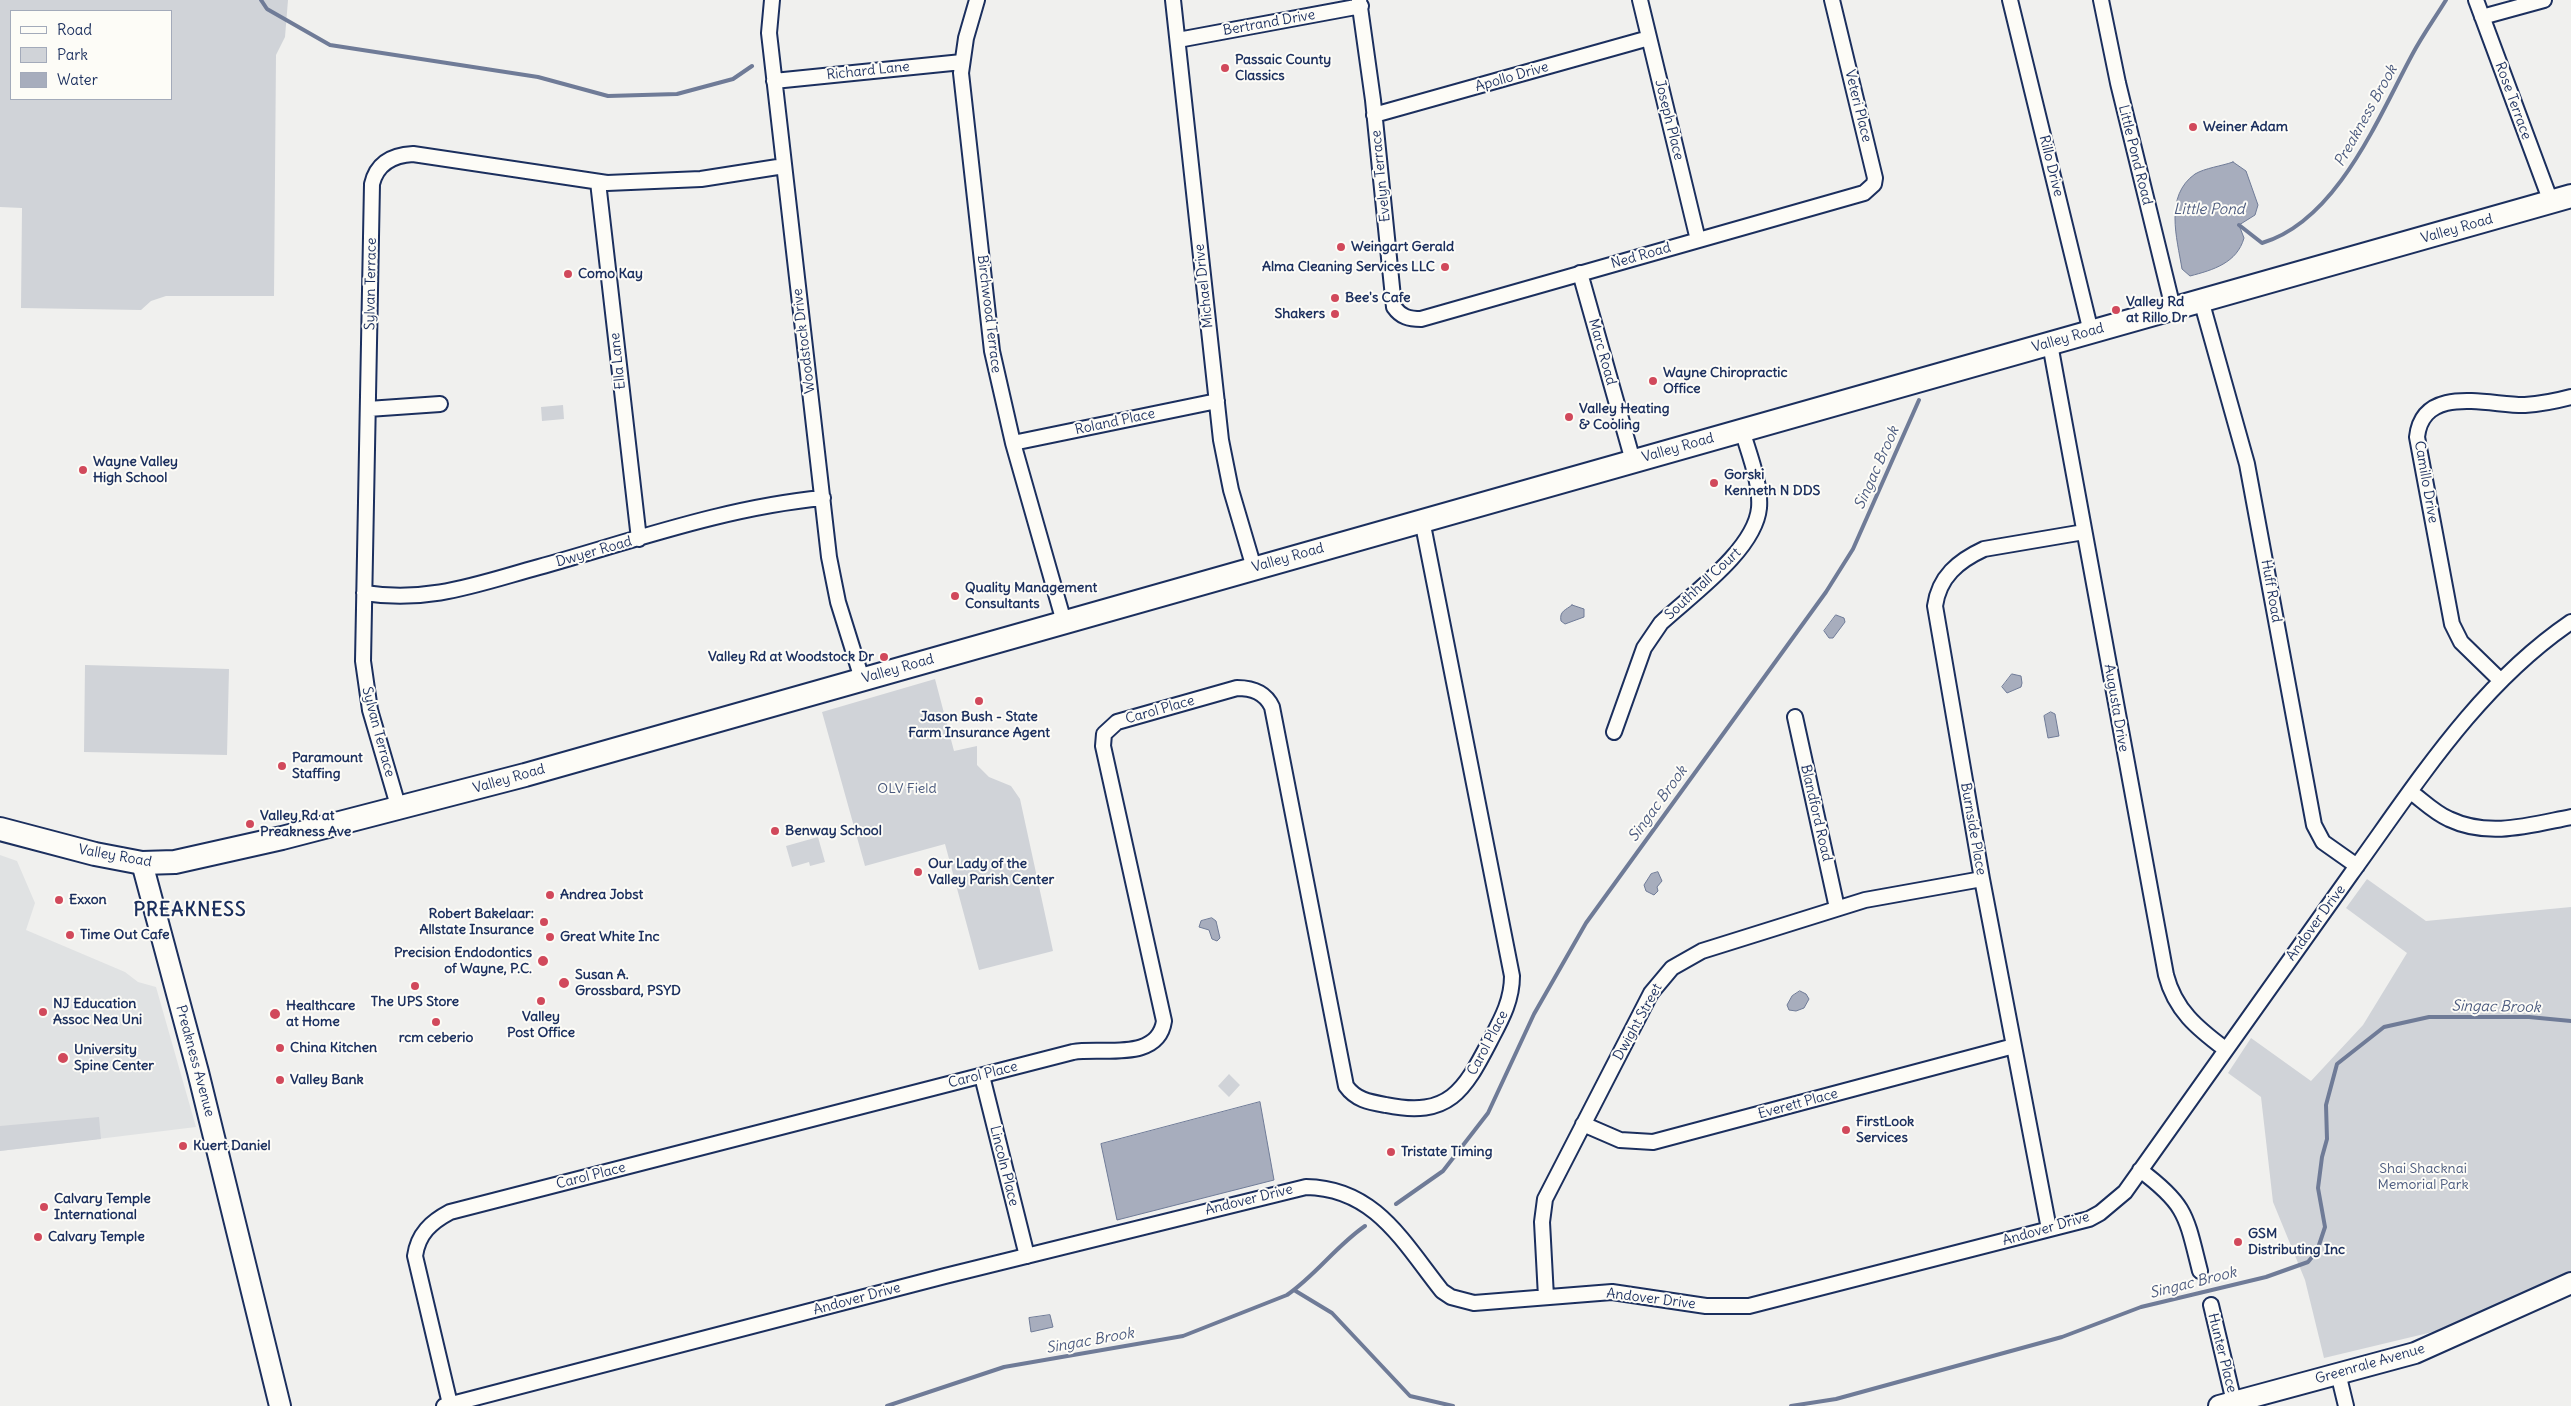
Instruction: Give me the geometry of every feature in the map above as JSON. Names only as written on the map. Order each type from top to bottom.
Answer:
[{"type":"main road","name":"Valley Road","points":[[0,829],[95,854],[142,863],[181,862],[211,856],[399,809],[2561,199]]},
{"type":"main road","name":"Preakness Avenue","points":[[142,863],[198,1072],[280,1406]]},
{"type":"main road","name":"Greenrale Avenue","points":[[2227,1404],[2415,1353],[2571,1283]]},
{"type":"street","name":"Woodstock Drive","points":[[772,0],[769,33],[832,579],[845,630],[862,679]]},
{"type":"street","name":"Birchwood Terrace","points":[[977,0],[962,62],[992,351],[1013,443],[1064,622]]},
{"type":"street","name":"Michael Drive","points":[[1173,0],[1226,470],[1254,568]]},
{"type":"street","name":"Joseph Place","points":[[1640,0],[1698,240]]},
{"type":"street","name":"Veteri Place","points":[[1832,0],[1875,178],[1870,189],[1849,197]]},
{"type":"street","name":"Rillo Drive","points":[[2010,0],[2091,332]]},
{"type":"street","name":"Little Pond Road","points":[[2100,0],[2173,308]]},
{"type":"street","name":"Rose Terrace","points":[[2476,0],[2561,199]]},
{"type":"street","points":[[2482,17],[2544,0]]},
{"type":"street","name":"Bertrand Drive","points":[[1178,40],[1360,3]]},
{"type":"street","name":"Evelyn Terrace","points":[[1360,3],[1394,307],[1404,317],[1412,319],[1434,315]]},
{"type":"street","name":"Apollo Drive","points":[[1374,115],[1649,38]]},
{"type":"street","name":"Richard Lane","points":[[774,81],[962,62]]},
{"type":"street","name":"Sylvan Terrace","points":[[399,809],[365,686],[363,662],[372,184],[374,176],[384,163],[392,158],[413,154],[598,182],[652,182],[701,179],[784,166]]},
{"type":"street","name":"Ella Lane","points":[[598,182],[639,539]]},
{"type":"street","name":"Ned Road","points":[[1434,315],[1849,197]]},
{"type":"street","name":"Marc Road","points":[[1580,273],[1633,461]]},
{"type":"street","name":"Huff Road","points":[[2200,300],[2247,464],[2314,825],[2323,842],[2357,866]]},
{"type":"street","name":"Augusta Drive","points":[[2050,344],[2168,985],[2184,1014],[2195,1026],[2225,1049]]},
{"type":"street","name":"Camillo Drive","points":[[2500,680],[2461,642],[2452,624],[2418,437],[2418,428],[2429,412],[2448,402],[2459,400],[2524,405],[2543,403],[2571,396]]},
{"type":"street","name":"Roland Place","points":[[1013,443],[1217,401]]},
{"type":"street","points":[[368,409],[440,404]]},
{"type":"street","name":"Southhall Court","points":[[1614,732],[1644,648],[1652,635],[1661,623],[1741,549],[1756,522],[1759,495],[1742,430]]},
{"type":"street","name":"Dwyer Road","points":[[364,594],[410,597],[442,594],[761,506],[823,498]]},
{"type":"street","name":"Carol Place","points":[[447,1405],[415,1256],[421,1235],[438,1218],[450,1212],[493,1200],[1088,1049],[1134,1050],[1143,1048],[1159,1036],[1164,1021],[1102,742],[1109,727],[1117,722],[1244,688],[1262,693],[1272,706],[1346,1086],[1351,1093],[1365,1102],[1417,1109],[1443,1102],[1464,1086],[1506,1011],[1512,986],[1512,976],[1422,520]]},
{"type":"street","name":"Burnside Place","points":[[2049,1229],[1982,879],[1937,632],[1935,606],[1936,595],[1949,573],[1959,563],[1978,552],[2084,532]]},
{"type":"street","name":"Andover Drive","points":[[447,1405],[1289,1190],[1322,1188],[1347,1194],[1373,1210],[1394,1231],[1442,1291],[1451,1297],[1474,1303],[1612,1292],[1706,1306],[1749,1306],[2089,1219],[2100,1213],[2125,1192],[2225,1049],[2456,731],[2500,680],[2526,656],[2571,622]]},
{"type":"street","name":"Blandford Road","points":[[1795,717],[1837,908]]},
{"type":"street","points":[[2411,792],[2447,818],[2479,828],[2516,828],[2571,817]]},
{"type":"street","name":"Dwight Street","points":[[1546,1297],[1542,1213],[1552,1185],[1651,992],[1672,968],[1702,951],[1837,908],[1886,895],[1982,879]]},
{"type":"street","name":"Everett Place","points":[[1583,1124],[1620,1140],[1653,1142],[2014,1046]]},
{"type":"street","name":"Lincoln Place","points":[[982,1076],[1027,1256]]},
{"type":"street","points":[[2140,1170],[2164,1188],[2181,1207],[2187,1221],[2200,1271]]},
{"type":"street","name":"Hunter Place","points":[[2211,1305],[2227,1404]]},
{"type":"street","points":[[2338,1373],[2346,1406]]},
{"type":"shaded area","points":[[0,855],[17,861],[35,903],[26,930],[125,972],[138,982],[156,987],[196,1127],[0,1151]]},
{"type":"green space","points":[[0,0],[288,0],[285,37],[276,55],[274,296],[166,296],[151,301],[141,310],[21,308],[22,208],[0,207]]},
{"type":"green space","points":[[563,405],[564,419],[542,421],[541,407]]},
{"type":"green space","points":[[85,665],[229,669],[227,755],[84,752]]},
{"type":"green space","name":"OLV Field","points":[[935,679],[954,751],[977,746],[977,765],[989,777],[1011,786],[1020,799],[1053,951],[979,970],[945,844],[865,866],[822,712]]},
{"type":"green space","points":[[818,837],[825,862],[810,866],[809,862],[792,867],[786,846]]},
{"type":"green space","name":"Shai Shacknai Memorial Park","points":[[2367,879],[2426,921],[2571,907],[2571,1271],[2445,1329],[2324,1358],[2305,1280],[2273,1202],[2261,1097],[2228,1073],[2251,1038],[2311,1081],[2363,1025],[2407,953],[2346,908]]},
{"type":"green space","points":[[1229,1074],[1240,1085],[1229,1097],[1218,1086]]},
{"type":"green space","points":[[99,1117],[101,1139],[0,1151],[0,1126]]},
{"type":"water","name":"Little Pond","points":[[2233,162],[2246,171],[2258,205],[2255,215],[2239,225],[2244,238],[2236,254],[2215,268],[2190,276],[2182,269],[2176,231],[2175,218],[2179,194],[2185,183],[2195,174]]},
{"type":"water","points":[[1572,605],[1584,609],[1584,617],[1565,624],[1561,621],[1561,615]]},
{"type":"water","points":[[1836,615],[1844,618],[1845,622],[1833,638],[1829,638],[1824,631]]},
{"type":"water","points":[[2012,674],[2021,676],[2021,687],[2007,693],[2002,687]]},
{"type":"water","points":[[2051,712],[2055,714],[2059,736],[2048,738],[2044,716]]},
{"type":"water","points":[[1658,872],[1662,881],[1654,895],[1646,891],[1644,885],[1651,874]]},
{"type":"water","points":[[1212,918],[1216,921],[1220,938],[1217,941],[1212,939],[1209,930],[1199,927],[1201,921]]},
{"type":"water","points":[[1800,991],[1806,994],[1809,999],[1804,1008],[1796,1011],[1789,1010],[1787,1005],[1792,996]]},
{"type":"water","points":[[1260,1102],[1274,1180],[1117,1220],[1101,1144]]},
{"type":"water","points":[[1050,1315],[1053,1327],[1031,1332],[1029,1318]]},
{"type":"waterway","points":[[261,0],[267,9],[330,45],[538,77],[608,96],[677,94],[733,79],[752,66]]},
{"type":"waterway","name":"Preakness Brook","points":[[2239,225],[2262,243],[2289,231],[2312,213],[2333,190],[2352,164],[2416,48],[2446,0]]},
{"type":"waterway","name":"Singac Brook","points":[[1396,1204],[1443,1171],[1488,1113],[1534,1014],[1586,923],[1826,592],[1853,549],[1919,400]]},
{"type":"waterway","name":"Singac Brook","points":[[1791,1406],[1836,1399],[2062,1337],[2141,1307],[2266,1277],[2308,1262],[2317,1251],[2325,1227],[2318,1188],[2322,1157],[2327,1139],[2326,1105],[2337,1064],[2384,1027],[2429,1017],[2529,1017],[2571,1021]]},
{"type":"waterway","name":"Singac Brook","points":[[887,1406],[1004,1367],[1183,1336],[1287,1295],[1365,1226]]},
{"type":"waterway","name":"Singac Brook","points":[[1294,1290],[1332,1313],[1410,1396],[1453,1406]]},
{"type":"place","name":"Passaic County Classics","points":[[1225,68]]},
{"type":"place","name":"Weiner Adam","points":[[2193,127]]},
{"type":"place","name":"Weingart Gerald","points":[[1341,247]]},
{"type":"place","name":"Alma Cleaning Services LLC","points":[[1445,267]]},
{"type":"place","name":"Como Kay","points":[[568,274]]},
{"type":"place","name":"Bee's Cafe","points":[[1335,298]]},
{"type":"place","name":"Valley Rd at Rillo Dr","points":[[2116,310]]},
{"type":"place","name":"Shakers","points":[[1335,314]]},
{"type":"place","name":"Wayne Chiropractic Office","points":[[1653,381]]},
{"type":"place","name":"Valley Heating & Cooling","points":[[1569,417]]},
{"type":"place","name":"Wayne Valley High School","points":[[83,470]]},
{"type":"place","name":"Gorski Kenneth N DDS","points":[[1714,483]]},
{"type":"place","name":"Quality Management Consultants","points":[[955,596]]},
{"type":"place","name":"Valley Rd at Woodstock Dr","points":[[884,657]]},
{"type":"place","name":"Jason Bush - State Farm Insurance Agent","points":[[979,701]]},
{"type":"place","name":"Paramount Staffing","points":[[282,766]]},
{"type":"place","name":"Valley Rd at Preakness Ave","points":[[250,824]]},
{"type":"place","name":"Benway School","points":[[775,831]]},
{"type":"place","name":"Our Lady of the Valley Parish Center","points":[[918,872]]},
{"type":"place","name":"Andrea Jobst","points":[[550,895]]},
{"type":"place","name":"Exxon","points":[[59,900]]},
{"type":"place","name":"Robert Bakelaar: Allstate Insurance","points":[[544,922]]},
{"type":"place","name":"Time Out Cafe","points":[[70,935]]},
{"type":"place","name":"Great White Inc","points":[[550,937]]},
{"type":"place","name":"Precision Endodontics of Wayne, P.C.","points":[[543,961]]},
{"type":"place","name":"Susan A. Grossbard, PSYD","points":[[564,983]]},
{"type":"place","name":"The UPS Store","points":[[415,986]]},
{"type":"place","name":"Valley Post Office","points":[[541,1001]]},
{"type":"place","name":"NJ Education Assoc Nea Uni","points":[[43,1012]]},
{"type":"place","name":"Healthcare at Home","points":[[275,1014]]},
{"type":"place","name":"rcm ceberio","points":[[436,1022]]},
{"type":"place","name":"China Kitchen","points":[[280,1048]]},
{"type":"place","name":"University Spine Center","points":[[63,1058]]},
{"type":"place","name":"Valley Bank","points":[[280,1080]]},
{"type":"place","name":"FirstLook Services","points":[[1846,1130]]},
{"type":"place","name":"Kuert Daniel","points":[[183,1146]]},
{"type":"place","name":"Tristate Timing","points":[[1391,1152]]},
{"type":"place","name":"Calvary Temple International","points":[[44,1207]]},
{"type":"place","name":"Calvary Temple","points":[[38,1237]]},
{"type":"place","name":"GSM Distributing Inc","points":[[2238,1242]]},
{"type":"district","name":"PREAKNESS","points":[[190,911]]}]
